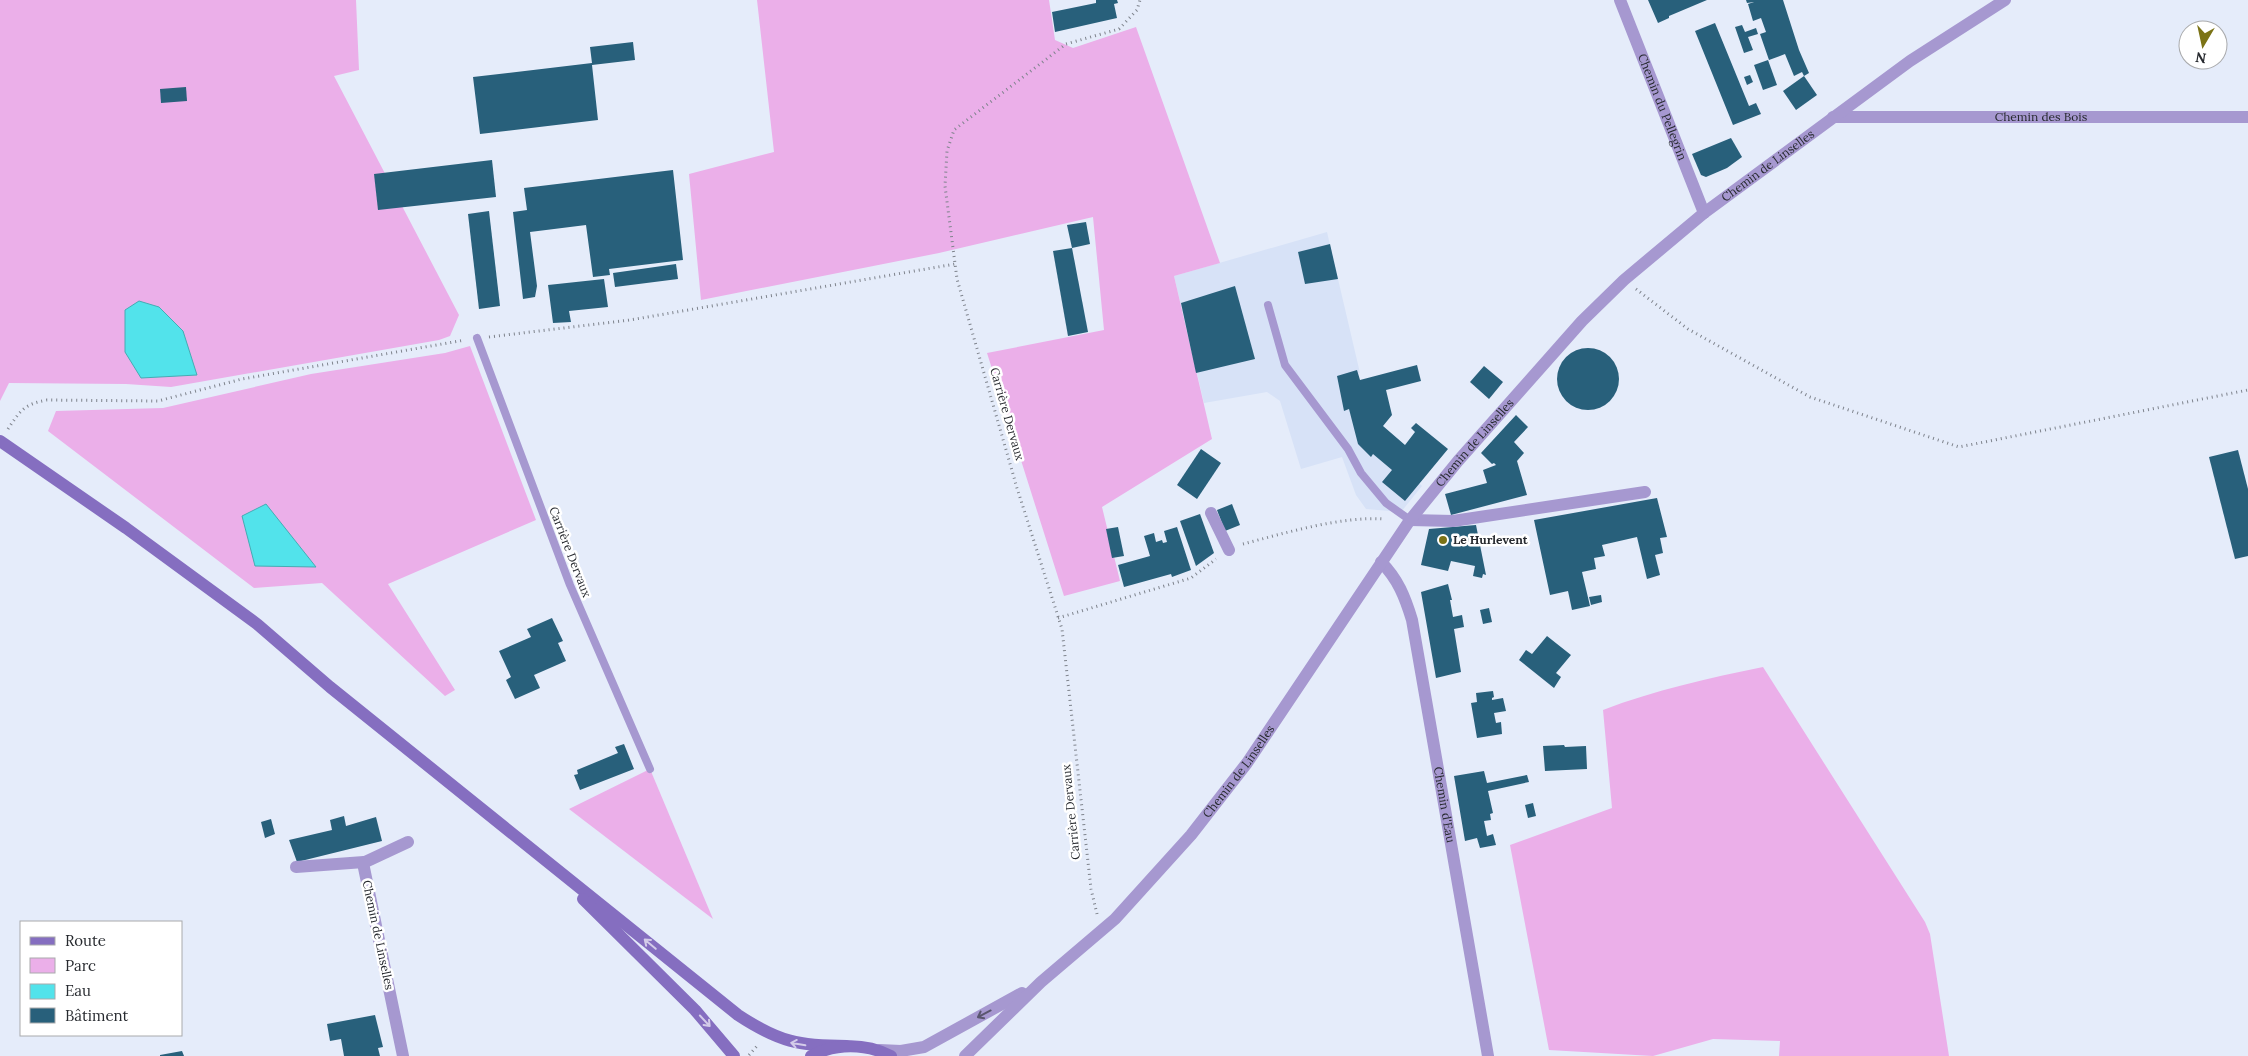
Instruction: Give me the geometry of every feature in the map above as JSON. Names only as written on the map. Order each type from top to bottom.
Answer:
[{"type":"main road","points":[[0,441],[126,528],[257,624],[548,863],[738,1015],[755,1026],[789,1042],[804,1045],[847,1046],[878,1050],[891,1056]]},
{"type":"main road","points":[[548,863],[695,1010],[734,1056]]},
{"type":"main road","points":[[810,1056],[826,1050],[847,1046]]},
{"type":"street","name":"Chemin du Pellegrin","points":[[1620,0],[1704,213]]},
{"type":"street","name":"Chemin de Linselles","points":[[1041,982],[1102,931],[1191,835],[1233,783],[1410,520],[1537,370],[1624,280],[1704,213],[1833,117],[1910,61],[2005,0]]},
{"type":"street","name":"Chemin des Bois","points":[[1833,117],[2248,117]]},
{"type":"street","points":[[1410,520],[1453,521],[1645,492]]},
{"type":"street","points":[[1211,513],[1229,550]]},
{"type":"street","name":"Chemin d'Eau","points":[[1381,562],[1398,583],[1412,620],[1488,1056]]},
{"type":"street","name":"Chemin de Linselles","points":[[403,1056],[364,862],[408,842]]},
{"type":"street","points":[[296,867],[364,862]]},
{"type":"street","points":[[878,1050],[901,1051],[924,1046],[941,1039],[1041,982]]},
{"type":"street","points":[[965,1056],[1041,982]]},
{"type":"lane","points":[[1268,305],[1285,365],[1348,450],[1360,473],[1386,503],[1410,520]]},
{"type":"lane","name":"Carrière Dervaux","points":[[477,338],[570,585],[650,769]]},
{"type":"path","name":"Carrière Dervaux","points":[[1102,931],[1091,889],[1062,629],[1017,488],[957,279],[945,186],[947,151],[954,130],[1066,44],[1119,29],[1136,10],[1140,0]]},
{"type":"path","points":[[1624,280],[1688,330],[1810,397],[1959,447],[2248,390]]},
{"type":"path","points":[[1058,618],[1191,578],[1229,550],[1283,534],[1368,518],[1410,520]]},
{"type":"shaded area","points":[[1327,232],[1360,373],[1354,375],[1376,440],[1422,486],[1401,512],[1366,509],[1356,495],[1342,457],[1301,469],[1280,401],[1267,392],[1204,403],[1174,276]]},
{"type":"green space","points":[[0,0],[356,0],[359,70],[334,76],[459,315],[450,336],[439,340],[171,387],[126,384],[9,383],[0,401]]},
{"type":"green space","points":[[757,0],[1049,0],[1055,40],[1073,48],[1136,27],[1220,263],[1174,276],[1212,439],[1102,507],[1120,581],[1064,596],[987,353],[1104,330],[1093,217],[939,253],[701,300],[689,174],[774,152]]},
{"type":"green space","points":[[470,346],[536,520],[388,584],[455,690],[445,696],[322,583],[254,588],[48,431],[56,411],[163,408],[311,374],[445,353]]},
{"type":"green space","points":[[1763,667],[1925,922],[1930,934],[1949,1056],[1779,1056],[1780,1041],[1713,1039],[1653,1056],[1549,1050],[1510,845],[1612,808],[1603,710],[1642,696],[1682,685]]},
{"type":"green space","points":[[650,769],[713,919],[569,809]]},
{"type":"water","points":[[139,301],[159,307],[183,331],[197,375],[141,378],[125,352],[125,310]]},
{"type":"water","points":[[266,504],[316,567],[255,566],[242,516]]},
{"type":"building","points":[[1096,0],[1117,0],[1118,3],[1114,4],[1117,18],[1055,32],[1052,12],[1096,3]]},
{"type":"building","points":[[1648,0],[1707,0],[1669,16],[1669,18],[1658,23]]},
{"type":"building","points":[[1746,0],[1783,0],[1799,50],[1809,73],[1804,76],[1802,72],[1794,76],[1785,54],[1769,60],[1760,34],[1766,32],[1761,18],[1753,21],[1748,4],[1754,2],[1747,3]]},
{"type":"building","points":[[1715,23],[1749,106],[1756,103],[1761,114],[1733,125],[1695,31]]},
{"type":"building","points":[[1742,25],[1745,32],[1756,28],[1758,34],[1748,37],[1753,50],[1744,53],[1735,27]]},
{"type":"building","points":[[633,42],[635,60],[592,65],[598,120],[480,134],[473,77],[592,63],[590,47]]},
{"type":"building","points":[[1768,60],[1777,85],[1763,90],[1754,65]]},
{"type":"building","points":[[1750,75],[1753,82],[1747,85],[1744,77]]},
{"type":"building","points":[[1804,76],[1817,95],[1796,110],[1783,91]]},
{"type":"building","points":[[186,87],[187,101],[161,103],[160,89]]},
{"type":"building","points":[[1731,138],[1742,157],[1727,168],[1706,177],[1701,175],[1692,154]]},
{"type":"building","points":[[492,160],[496,197],[378,210],[374,174]]},
{"type":"building","points":[[673,170],[683,260],[609,269],[610,275],[593,277],[586,225],[530,232],[537,286],[535,297],[523,299],[513,212],[527,210],[524,188]]},
{"type":"building","points":[[489,211],[500,306],[479,309],[468,214]]},
{"type":"building","points":[[1086,222],[1090,244],[1072,248],[1067,225]]},
{"type":"building","points":[[1330,244],[1338,279],[1305,284],[1298,252]]},
{"type":"building","points":[[1072,248],[1088,332],[1068,336],[1053,251]]},
{"type":"building","points":[[676,264],[678,279],[615,287],[613,273]]},
{"type":"building","points":[[604,279],[608,307],[569,311],[571,322],[553,323],[548,285]]},
{"type":"building","points":[[1235,286],[1255,359],[1196,373],[1181,303]]},
{"type":"building","points":[[1588,348],[1605,353],[1610,357],[1614,362],[1619,379],[1614,396],[1610,401],[1605,405],[1588,410],[1571,405],[1566,401],[1562,396],[1557,379],[1562,362],[1566,357],[1571,353]]},
{"type":"building","points":[[1417,365],[1421,381],[1386,390],[1392,415],[1383,426],[1405,445],[1415,432],[1411,428],[1416,423],[1448,449],[1405,501],[1382,482],[1392,470],[1373,454],[1371,457],[1358,444],[1349,409],[1344,411],[1337,376],[1357,370],[1360,380]]},
{"type":"building","points":[[1484,366],[1503,382],[1489,399],[1470,382]]},
{"type":"building","points":[[1516,415],[1528,427],[1514,442],[1524,453],[1517,461],[1527,495],[1451,515],[1445,494],[1487,483],[1483,470],[1496,465],[1492,464],[1481,453]]},
{"type":"building","points":[[1201,449],[1221,463],[1197,499],[1177,485]]},
{"type":"building","points":[[2238,450],[2248,489],[2248,556],[2235,559],[2209,457]]},
{"type":"building","points":[[1657,498],[1667,537],[1660,538],[1663,553],[1655,555],[1660,575],[1647,579],[1637,537],[1602,545],[1605,556],[1594,558],[1596,569],[1582,572],[1590,606],[1572,610],[1568,591],[1550,595],[1534,520]]},
{"type":"building","points":[[1232,504],[1240,525],[1225,531],[1217,510]]},
{"type":"building","points":[[1200,514],[1214,553],[1196,566],[1180,521]]},
{"type":"building","points":[[1476,525],[1486,575],[1483,574],[1482,578],[1473,576],[1475,566],[1451,561],[1448,571],[1421,565],[1429,529]]},
{"type":"building","points":[[1118,527],[1124,556],[1112,558],[1106,529]]},
{"type":"building","points":[[1177,527],[1191,570],[1172,577],[1171,574],[1124,587],[1118,565],[1150,556],[1144,536],[1154,533],[1156,542],[1162,540],[1163,543],[1167,542],[1164,531]]},
{"type":"building","points":[[1448,584],[1452,600],[1450,600],[1453,617],[1462,615],[1464,627],[1454,629],[1461,672],[1436,678],[1421,592]]},
{"type":"building","points":[[1601,595],[1602,602],[1591,605],[1589,597]]},
{"type":"building","points":[[1489,608],[1492,622],[1483,624],[1480,610]]},
{"type":"building","points":[[552,618],[563,641],[558,643],[566,661],[534,675],[540,688],[515,699],[506,680],[511,677],[499,651],[531,637],[527,629]]},
{"type":"building","points":[[1547,636],[1571,655],[1556,673],[1561,677],[1554,688],[1519,660],[1526,650],[1532,654]]},
{"type":"building","points":[[1493,691],[1494,697],[1492,700],[1503,698],[1506,711],[1494,713],[1496,723],[1501,722],[1502,734],[1477,738],[1471,703],[1477,702],[1476,693]]},
{"type":"building","points":[[624,744],[634,769],[580,790],[574,775],[578,774],[577,770],[618,753],[615,747]]},
{"type":"building","points":[[1564,745],[1565,747],[1586,746],[1587,769],[1545,771],[1543,746]]},
{"type":"building","points":[[1484,771],[1487,783],[1527,775],[1529,782],[1488,791],[1493,813],[1490,814],[1491,820],[1484,821],[1487,836],[1493,834],[1496,845],[1480,848],[1477,838],[1465,841],[1454,776]]},
{"type":"building","points":[[1533,803],[1536,816],[1528,818],[1525,805]]},
{"type":"building","points":[[344,816],[346,826],[376,817],[382,841],[297,862],[289,840],[332,830],[330,820]]},
{"type":"building","points":[[271,819],[275,834],[265,838],[261,822]]},
{"type":"building","points":[[375,1015],[383,1047],[378,1048],[380,1056],[344,1056],[341,1039],[330,1041],[327,1024]]},
{"type":"building","points":[[182,1051],[184,1056],[160,1056],[160,1055]]},
{"type":"place","name":"Le Hurlevent","points":[[1443,540]]}]
